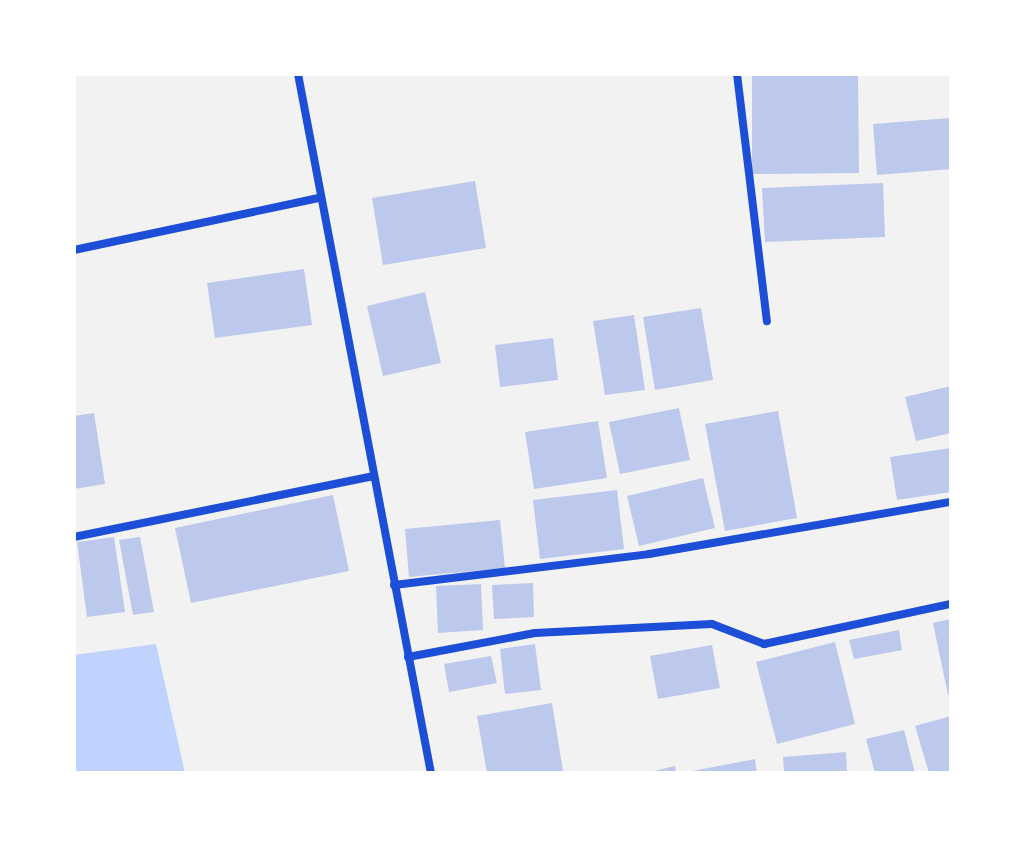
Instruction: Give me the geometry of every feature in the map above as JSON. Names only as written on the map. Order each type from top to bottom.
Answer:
[{"type":"street","points":[[298,74],[319,198],[431,773]]},
{"type":"street","points":[[737,74],[767,321]]},
{"type":"street","points":[[74,250],[319,198]]},
{"type":"street","points":[[74,537],[374,476]]},
{"type":"street","points":[[394,585],[649,554],[951,502]]},
{"type":"street","points":[[408,657],[535,633],[712,624],[764,644],[951,604]]},
{"type":"water","points":[[156,644],[185,773],[74,773],[74,655]]},
{"type":"building","points":[[752,74],[858,74],[859,173],[752,174]]},
{"type":"building","points":[[950,118],[951,169],[877,175],[873,124]]},
{"type":"building","points":[[475,181],[486,248],[383,265],[372,198]]},
{"type":"building","points":[[883,183],[885,237],[765,242],[762,188]]},
{"type":"building","points":[[304,269],[312,325],[215,338],[207,283]]},
{"type":"building","points":[[425,292],[441,363],[383,376],[367,306]]},
{"type":"building","points":[[701,308],[713,380],[655,390],[643,317]]},
{"type":"building","points":[[634,315],[645,390],[605,395],[593,321]]},
{"type":"building","points":[[553,338],[558,380],[500,387],[495,345]]},
{"type":"building","points":[[951,386],[951,433],[916,441],[905,397]]},
{"type":"building","points":[[679,408],[690,460],[620,474],[609,422]]},
{"type":"building","points":[[778,411],[797,518],[725,531],[705,424]]},
{"type":"building","points":[[94,413],[105,484],[74,489],[74,416]]},
{"type":"building","points":[[598,421],[607,478],[534,489],[525,432]]},
{"type":"building","points":[[951,448],[951,492],[897,500],[890,457]]},
{"type":"building","points":[[703,478],[715,528],[639,546],[627,496]]},
{"type":"building","points":[[617,490],[624,549],[540,559],[533,500]]},
{"type":"building","points":[[333,495],[349,571],[191,603],[175,528]]},
{"type":"building","points":[[500,520],[505,568],[409,577],[405,529]]},
{"type":"building","points":[[114,537],[125,612],[87,617],[77,542]]},
{"type":"building","points":[[140,537],[154,612],[133,615],[119,540]]},
{"type":"building","points":[[533,583],[534,617],[494,619],[492,585]]},
{"type":"building","points":[[481,584],[483,630],[438,633],[436,586]]},
{"type":"building","points":[[951,619],[951,693],[948,695],[933,623]]},
{"type":"building","points":[[899,630],[902,650],[854,659],[849,640]]},
{"type":"building","points":[[835,642],[855,724],[777,744],[756,662]]},
{"type":"building","points":[[535,644],[541,690],[505,694],[500,649]]},
{"type":"building","points":[[712,645],[720,688],[658,699],[650,656]]},
{"type":"building","points":[[491,656],[497,683],[449,692],[444,664]]},
{"type":"building","points":[[552,703],[563,771],[487,773],[477,716]]},
{"type":"building","points":[[951,716],[951,772],[929,773],[915,726]]},
{"type":"building","points":[[904,730],[915,773],[875,773],[866,739]]},
{"type":"building","points":[[846,752],[847,773],[784,773],[783,757]]},
{"type":"building","points":[[755,759],[757,773],[687,773],[687,772]]},
{"type":"building","points":[[675,766],[676,773],[650,773],[650,772]]}]
